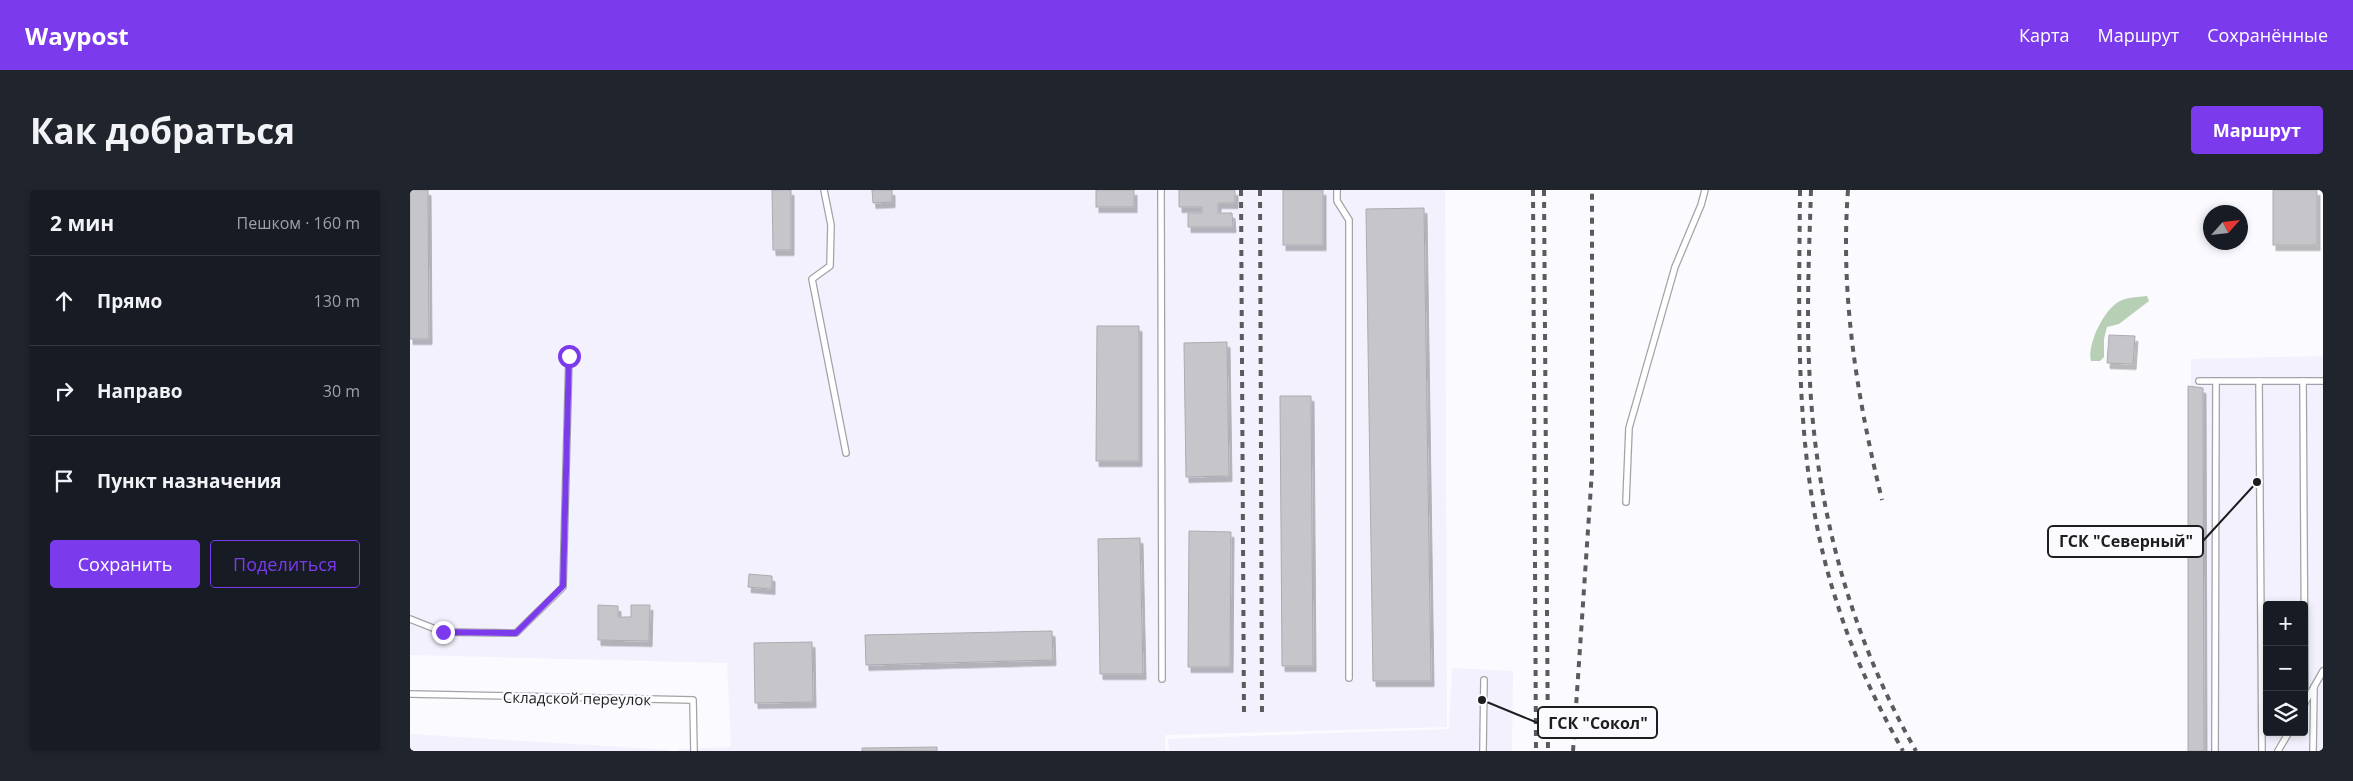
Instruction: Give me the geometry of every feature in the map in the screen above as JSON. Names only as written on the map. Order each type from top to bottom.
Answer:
[{"type":"lane","points":[[824,190],[831,225],[830,266],[812,280],[846,453]]},
{"type":"lane","points":[[1161,190],[1162,679]]},
{"type":"lane","points":[[1337,190],[1337,201],[1349,220],[1349,678]]},
{"type":"lane","points":[[1626,502],[1629,428],[1675,267],[1701,205],[1705,190]]},
{"type":"lane","points":[[410,619],[443,632],[516,633],[563,586],[569,356]]},
{"type":"lane","points":[[2199,381],[2323,380]]},
{"type":"lane","points":[[2259,381],[2262,751]]},
{"type":"lane","points":[[2303,381],[2305,691]]},
{"type":"lane","points":[[2215,751],[2216,382]]},
{"type":"lane","points":[[2308,698],[2323,670]]},
{"type":"lane","points":[[1483,751],[1484,680]]},
{"type":"lane","points":[[2313,751],[2314,687]]},
{"type":"lane","name":"Складской переулок","points":[[410,694],[693,700],[694,751]]},
{"type":"lane","points":[[2278,751],[2287,736]]},
{"type":"shaded area","points":[[410,190],[1445,190],[1447,727],[1165,735],[1165,751],[678,751],[678,749],[731,747],[727,663],[410,655]]},
{"type":"shaded area","points":[[2323,356],[2323,751],[2189,751],[2191,359]]},
{"type":"shaded area","points":[[1452,668],[1513,671],[1512,751],[1169,751],[1168,739],[1449,729]]},
{"type":"shaded area","points":[[410,734],[670,750],[670,751],[410,751]]},
{"type":"green space","points":[[2147,296],[2149,301],[2119,324],[2107,327],[2104,339],[2104,357],[2100,361],[2091,361],[2090,354],[2094,337],[2108,311],[2120,301]]},
{"type":"building","points":[[410,190],[428,190],[429,339],[410,339]]},
{"type":"building","points":[[772,190],[791,190],[791,250],[773,250]]},
{"type":"building","points":[[872,190],[892,190],[892,202],[873,203]]},
{"type":"building","points":[[1096,190],[1134,190],[1134,207],[1096,207]]},
{"type":"building","points":[[1179,190],[1235,190],[1235,203],[1218,203],[1218,213],[1232,213],[1233,227],[1188,227],[1188,213],[1202,213],[1202,207],[1179,207]]},
{"type":"building","points":[[1283,190],[1323,190],[1323,245],[1283,245]]},
{"type":"building","points":[[2273,190],[2317,190],[2317,245],[2273,245]]},
{"type":"building","points":[[1424,208],[1431,681],[1373,681],[1366,209]]},
{"type":"building","points":[[1097,326],[1139,326],[1139,461],[1096,461]]},
{"type":"building","points":[[2109,335],[2135,336],[2133,364],[2107,363]]},
{"type":"building","points":[[1227,342],[1229,476],[1186,477],[1184,343]]},
{"type":"building","points":[[2188,386],[2203,388],[2204,751],[2188,751]]},
{"type":"building","points":[[1280,396],[1311,396],[1313,666],[1282,666]]},
{"type":"building","points":[[1189,531],[1231,532],[1230,667],[1188,667]]},
{"type":"building","points":[[1140,538],[1143,674],[1100,674],[1098,539]]},
{"type":"building","points":[[749,574],[772,576],[772,589],[748,587]]},
{"type":"building","points":[[598,605],[618,606],[618,617],[631,617],[631,605],[650,605],[649,641],[598,640]]},
{"type":"building","points":[[1052,631],[1053,660],[866,665],[865,635]]},
{"type":"building","points":[[812,642],[813,702],[755,703],[754,643]]},
{"type":"building","points":[[937,747],[937,751],[862,751],[862,748]]},
{"type":"railway","points":[[1241,190],[1244,716]]},
{"type":"railway","points":[[1260,190],[1262,718]]},
{"type":"railway","points":[[1533,190],[1536,751]]},
{"type":"railway","points":[[1544,190],[1548,751]]},
{"type":"railway","points":[[1573,751],[1592,471],[1592,190]]},
{"type":"railway","points":[[1800,190],[1799,295],[1802,400],[1813,504],[1823,555],[1844,625],[1867,680],[1903,751]]},
{"type":"railway","points":[[1811,190],[1808,335],[1814,432],[1821,480],[1830,527],[1856,620],[1873,665],[1916,751]]},
{"type":"railway","points":[[1848,190],[1846,269],[1853,346],[1865,423],[1882,500]]},
{"type":"place","name":"ГСК \"Северный\"","points":[[2257,482]]},
{"type":"place","name":"ГСК \"Сокол\"","points":[[1482,700]]},
{"type":"route","points":[[443,632],[516,633],[563,586],[569,356]]}]
